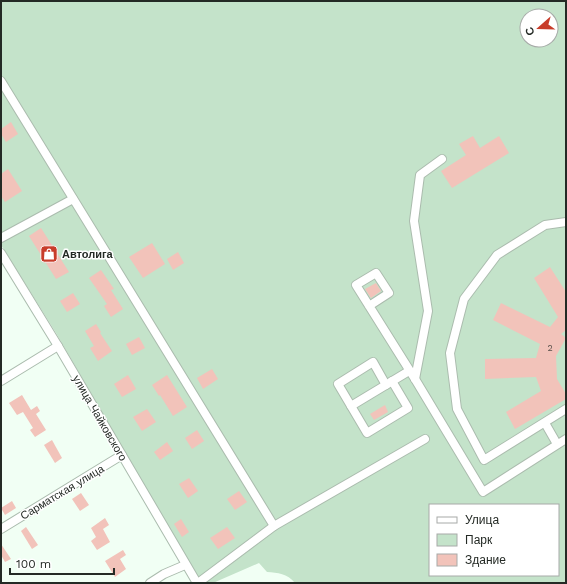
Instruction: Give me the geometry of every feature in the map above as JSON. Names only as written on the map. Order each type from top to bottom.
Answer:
[{"type":"street","points":[[1,81],[274,526]]},
{"type":"street","points":[[415,379],[428,311],[414,221],[420,175],[442,160]]},
{"type":"street","points":[[1,238],[73,199]]},
{"type":"street","points":[[566,222],[545,225],[497,254],[464,299],[450,353],[457,409],[484,460],[566,409]]},
{"type":"street","name":"улица Чайковского","points":[[1,253],[58,346],[185,565],[197,583]]},
{"type":"street","points":[[369,306],[483,492],[566,439]]},
{"type":"street","points":[[1,381],[58,346]]},
{"type":"street","points":[[373,362],[408,408],[368,433],[351,406],[338,384],[373,362]]},
{"type":"street","points":[[351,406],[409,370]]},
{"type":"street","points":[[545,423],[557,444]]},
{"type":"street","points":[[197,583],[274,526],[425,439]]},
{"type":"street","name":"Сарматская улица","points":[[1,529],[122,456]]},
{"type":"street","points":[[150,583],[164,574],[185,565]]},
{"type":"green space","points":[[1,1],[566,1],[566,583],[295,583],[286,575],[267,572],[259,563],[213,583],[201,583],[56,333],[1,245]]},
{"type":"building","points":[[11,122],[18,134],[6,142],[1,134],[1,129]]},
{"type":"building","points":[[473,136],[480,148],[499,136],[509,153],[452,188],[441,171],[466,155],[459,144]]},
{"type":"building","points":[[8,169],[22,191],[5,202],[1,196],[1,174]]},
{"type":"building","name":"Автолига","points":[[41,228],[69,272],[56,279],[29,236]]},
{"type":"building","points":[[152,243],[165,264],[143,278],[129,257]]},
{"type":"building","points":[[178,252],[184,263],[173,270],[167,259]]},
{"type":"building","points":[[550,267],[566,292],[566,330],[561,334],[566,338],[556,356],[557,379],[566,394],[566,399],[515,429],[506,412],[541,391],[536,377],[485,379],[485,359],[536,358],[540,344],[493,320],[501,303],[550,327],[558,317],[534,278]]},
{"type":"building","points":[[101,270],[114,289],[111,290],[123,309],[111,317],[104,306],[107,304],[89,278]]},
{"type":"building","points":[[376,283],[381,291],[371,298],[365,289]]},
{"type":"building","points":[[73,293],[80,304],[67,312],[60,301]]},
{"type":"building","points":[[96,324],[112,351],[98,361],[90,348],[94,346],[85,331]]},
{"type":"building","points":[[139,337],[145,348],[132,355],[126,344]]},
{"type":"building","points":[[212,369],[218,379],[203,389],[197,378]]},
{"type":"building","points":[[128,375],[136,389],[122,397],[114,384]]},
{"type":"building","points":[[167,375],[187,407],[173,416],[152,385]]},
{"type":"building","points":[[22,395],[31,410],[37,406],[40,411],[36,414],[46,430],[35,437],[30,430],[33,428],[23,412],[17,415],[9,403]]},
{"type":"building","points":[[385,405],[388,412],[374,420],[370,414]]},
{"type":"building","points":[[147,409],[156,422],[142,431],[133,417]]},
{"type":"building","points":[[197,430],[204,441],[192,449],[185,438]]},
{"type":"building","points":[[52,440],[62,458],[55,463],[44,445]]},
{"type":"building","points":[[167,442],[173,451],[160,460],[154,452]]},
{"type":"building","points":[[189,478],[198,491],[188,498],[179,484]]},
{"type":"building","points":[[239,491],[247,502],[235,510],[227,499]]},
{"type":"building","points":[[81,493],[89,505],[80,511],[72,499]]},
{"type":"building","points":[[12,501],[16,508],[5,515],[1,508]]},
{"type":"building","points":[[105,518],[109,525],[103,529],[110,542],[97,550],[91,541],[96,537],[91,528]]},
{"type":"building","points":[[181,519],[189,532],[182,537],[174,524]]},
{"type":"building","points":[[26,527],[38,545],[32,549],[21,531]]},
{"type":"building","points":[[227,527],[235,538],[218,549],[210,538]]},
{"type":"building","points":[[1,544],[11,559],[5,562],[1,555]]},
{"type":"building","points":[[123,550],[126,555],[120,559],[126,569],[115,577],[105,561]]},
{"type":"place","name":"Автолига","points":[[49,254]]}]
